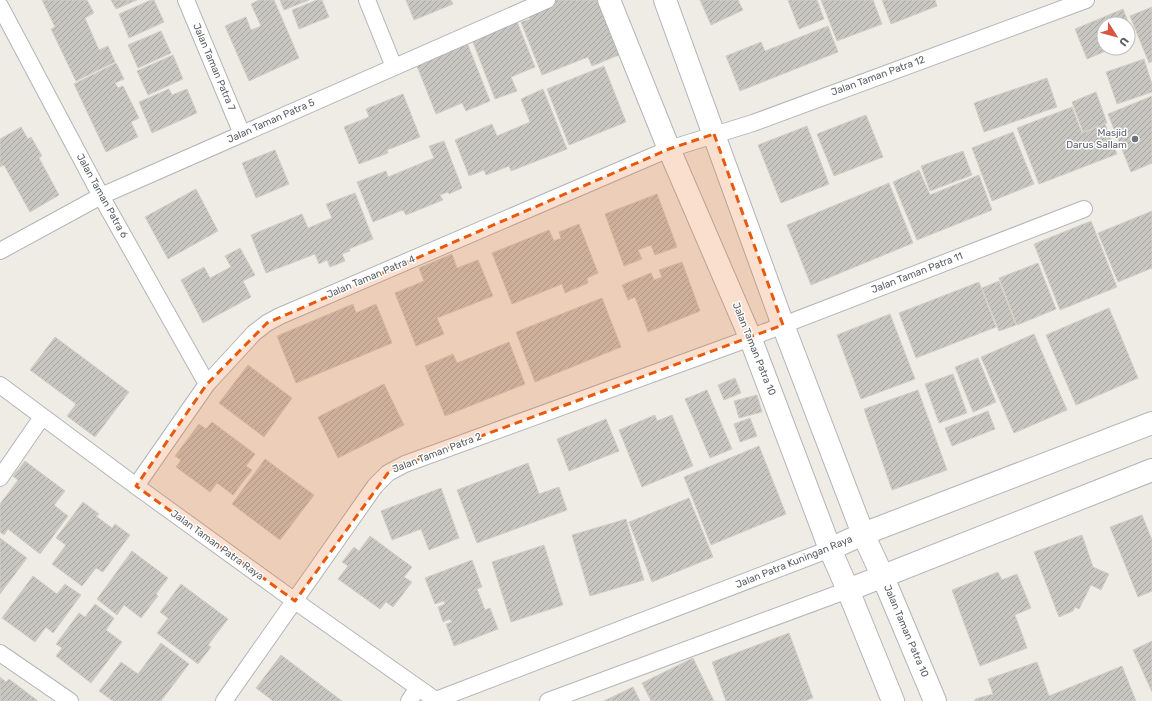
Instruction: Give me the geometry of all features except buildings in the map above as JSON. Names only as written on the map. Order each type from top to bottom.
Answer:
[{"type":"street","name":"Jalan Taman Patra 7","points":[[186,0],[242,134]]},
{"type":"street","points":[[367,0],[394,67]]},
{"type":"street","name":"Jalan Taman Patra 5","points":[[0,251],[101,196],[547,0]]},
{"type":"street","name":"Jalan Taman Patra 10","points":[[608,0],[668,149],[750,337],[830,549],[893,701]]},
{"type":"street","name":"Jalan Taman Patra 10","points":[[665,0],[783,325],[863,534],[884,577],[935,701]]},
{"type":"street","name":"Jalan Taman Patra 12","points":[[668,149],[753,123],[1086,0]]},
{"type":"street","name":"Jalan Taman Patra 6","points":[[0,6],[101,196],[207,384]]},
{"type":"street","name":"Jalan Taman Patra 4","points":[[136,486],[207,384],[254,333],[267,323],[280,316],[668,149]]},
{"type":"street","name":"Jalan Taman Patra 11","points":[[750,337],[1084,209]]},
{"type":"street","name":"Jalan Taman Patra 2","points":[[224,701],[375,486],[388,473],[405,464],[750,337]]},
{"type":"street","name":"Jalan Taman Patra Raya","points":[[0,385],[295,601],[414,694],[437,701]]},
{"type":"street","points":[[0,478],[42,417]]},
{"type":"street","name":"Jalan Patra Kuningan Raya","points":[[437,701],[830,549],[863,534],[1152,423]]},
{"type":"street","points":[[548,701],[568,697],[884,577],[1152,470]]},
{"type":"street","points":[[0,652],[70,701]]},
{"type":"highlighted area","points":[[714,134],[783,325],[405,464],[388,473],[295,601],[136,486],[207,384],[267,323],[669,149]]},
{"type":"place","name":"Masjid Darus Sallam","points":[[1135,139]]}]
